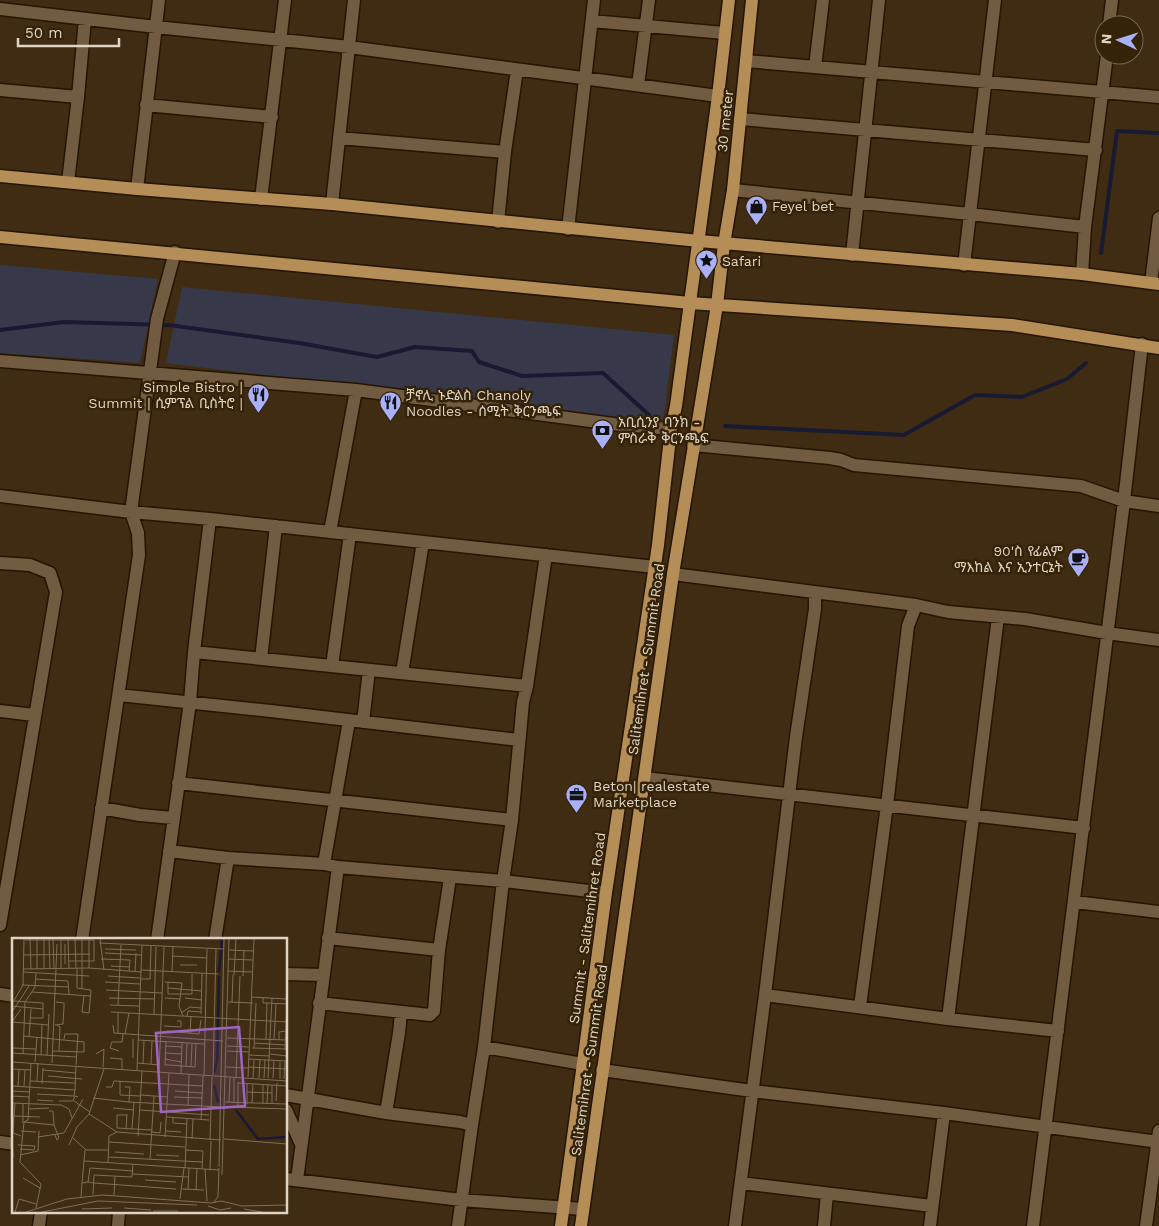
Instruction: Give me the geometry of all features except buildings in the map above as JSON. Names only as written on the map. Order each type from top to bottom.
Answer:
[{"type":"main road","name":"30 meter","points":[[671,429],[676,406],[699,242],[729,0]]},
{"type":"main road","name":"30 meter","points":[[724,244],[733,190],[752,0]]},
{"type":"main road","points":[[0,176],[332,204],[699,242],[1082,274],[1155,284]]},
{"type":"main road","points":[[0,237],[176,252],[690,303],[1012,325],[1159,348]]},
{"type":"main road","points":[[717,305],[724,244]]},
{"type":"main road","name":"Salitemihret - Summit Road","points":[[580,1226],[673,574],[717,305]]},
{"type":"main road","name":"Salitemihret - Summit Road","points":[[658,545],[671,429]]},
{"type":"main road","name":"Summit - Salitemihret Road","points":[[561,1226],[606,893],[658,545]]},
{"type":"street","points":[[137,189],[159,0]]},
{"type":"street","points":[[261,199],[285,0]]},
{"type":"street","points":[[332,204],[354,0]]},
{"type":"street","points":[[568,229],[594,0]]},
{"type":"street","points":[[638,85],[649,0]]},
{"type":"street","points":[[815,67],[823,0]]},
{"type":"street","points":[[852,255],[879,0]]},
{"type":"street","points":[[964,265],[995,0]]},
{"type":"street","points":[[1110,15],[1112,0]]},
{"type":"street","points":[[0,9],[349,46],[718,96]]},
{"type":"street","points":[[68,182],[85,19]]},
{"type":"street","points":[[592,21],[724,33]]},
{"type":"street","points":[[746,61],[1159,97]]},
{"type":"street","points":[[1082,274],[1085,227],[1106,65]]},
{"type":"street","points":[[498,222],[505,152],[517,70]]},
{"type":"street","points":[[0,90],[78,97]]},
{"type":"street","points":[[146,105],[272,117]]},
{"type":"street","points":[[740,119],[1096,150]]},
{"type":"street","points":[[339,138],[505,152]]},
{"type":"street","points":[[733,190],[1085,227]]},
{"type":"street","points":[[1155,284],[1159,218]]},
{"type":"street","points":[[82,938],[139,555],[138,533],[130,512],[157,320],[176,252]]},
{"type":"street","points":[[1033,1226],[1075,902],[1142,344]]},
{"type":"street","points":[[0,361],[356,390],[622,425],[671,429]]},
{"type":"street","points":[[330,532],[356,390]]},
{"type":"street","points":[[693,445],[830,458],[854,465],[1081,486],[1124,502],[1159,506]]},
{"type":"street","points":[[0,496],[130,512],[655,567]]},
{"type":"street","points":[[157,938],[190,702],[210,519]]},
{"type":"street","points":[[261,659],[276,526]]},
{"type":"street","points":[[332,666],[350,534]]},
{"type":"street","points":[[402,673],[423,542]]},
{"type":"street","points":[[458,1226],[484,1047],[512,820],[519,740],[546,555]]},
{"type":"street","points":[[0,563],[30,565],[50,573],[56,592],[0,925]]},
{"type":"street","points":[[673,574],[916,606],[948,612],[1025,619],[1159,640]]},
{"type":"street","points":[[735,1226],[796,737],[815,609],[813,593]]},
{"type":"street","points":[[860,1006],[887,805],[908,626],[916,606]]},
{"type":"street","points":[[948,1019],[998,617]]},
{"type":"street","points":[[194,652],[527,686]]},
{"type":"street","points":[[363,722],[369,670]]},
{"type":"street","points":[[119,695],[519,740]]},
{"type":"street","points":[[0,711],[34,716]]},
{"type":"street","points":[[324,864],[349,721]]},
{"type":"street","points":[[645,778],[1084,828]]},
{"type":"street","points":[[178,782],[512,820]]},
{"type":"street","points":[[101,808],[140,816],[173,818]]},
{"type":"street","points":[[169,851],[228,858],[324,864],[450,878],[503,881],[606,893]]},
{"type":"street","points":[[216,938],[228,858]]},
{"type":"street","points":[[338,867],[308,1098],[301,1144],[291,1180],[461,1200],[583,1209]]},
{"type":"street","points":[[319,1003],[430,1015],[434,1011],[439,950],[450,878]]},
{"type":"street","points":[[1075,902],[1159,912]]},
{"type":"street","points":[[328,938],[439,950]]},
{"type":"street","points":[[288,974],[323,975]]},
{"type":"street","points":[[765,995],[948,1019],[1058,1031]]},
{"type":"street","points":[[386,1113],[401,1012]]},
{"type":"street","points":[[484,1047],[583,1064]]},
{"type":"street","points":[[602,1070],[1046,1127],[1159,1138],[1154,1199],[1146,1226]]},
{"type":"street","points":[[288,1095],[386,1113],[472,1125]]},
{"type":"street","points":[[930,1226],[944,1113]]},
{"type":"street","points":[[288,1115],[301,1144]]},
{"type":"street","points":[[741,1183],[932,1206]]},
{"type":"street","points":[[824,1226],[827,1194]]},
{"type":"shaded area","points":[[0,265],[158,279],[140,363],[0,353]]},
{"type":"shaded area","points":[[182,287],[674,335],[663,424],[166,363]]},
{"type":"waterway","points":[[1101,253],[1117,131],[1158,133]]},
{"type":"waterway","points":[[0,330],[64,322],[169,325],[299,343],[377,357],[415,347],[472,351],[479,362],[522,376],[603,373],[649,415]]},
{"type":"waterway","points":[[725,426],[904,435],[975,395],[1022,397],[1067,379],[1086,363]]},
{"type":"place","name":"Feyel bet","points":[[756,225]]},
{"type":"place","name":"Safari","points":[[706,280]]},
{"type":"place","name":"Simple Bistro | Summit | ሲምፕል ቢስትሮ |","points":[[259,414]]},
{"type":"place","name":"ቻኖሊ ኑድልስ Chanoly Noodles - ሰሚት ቅርንጫፍ","points":[[390,422]]},
{"type":"place","name":"አቢሲንያ ባንክ - ምስራቅ ቅርንጫፍ","points":[[602,449]]},
{"type":"place","name":"90'ስ የፊልም ማእከል እና ኢንተርኔት","points":[[1079,578]]},
{"type":"place","name":"Beton| realestate Marketplace","points":[[577,813]]}]
